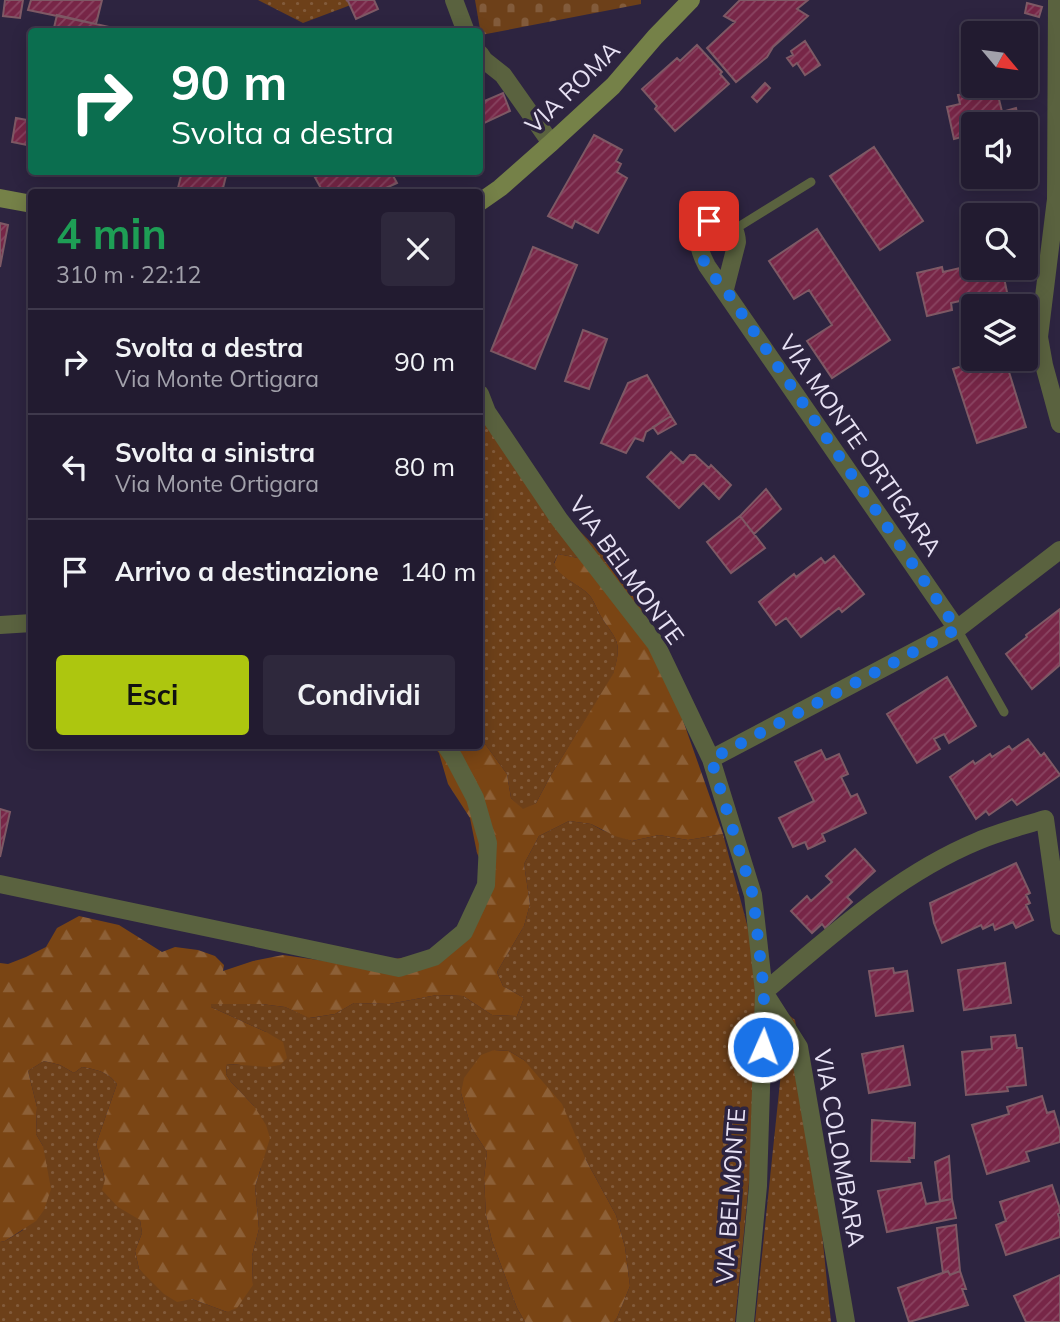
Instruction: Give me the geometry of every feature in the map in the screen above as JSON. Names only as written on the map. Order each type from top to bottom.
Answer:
[{"type":"street","points":[[454,0],[464,28]]},
{"type":"street","name":"VIA ROMA","points":[[483,200],[613,86],[691,0]]},
{"type":"street","points":[[1057,0],[1056,199],[1040,337],[1060,424]]},
{"type":"street","points":[[483,58],[503,75],[551,143]]},
{"type":"street","points":[[0,198],[28,203]]},
{"type":"street","name":"VIA MONTE ORTIGARA","points":[[735,229],[729,224],[709,221],[698,238],[703,259],[957,629]]},
{"type":"street","points":[[724,289],[737,242],[735,229]]},
{"type":"street","name":"VIA BELMONTE","points":[[483,402],[487,412],[559,519],[656,644],[711,759],[753,895],[764,992],[758,1186],[746,1322]]},
{"type":"street","points":[[711,759],[957,629],[1060,550]]},
{"type":"street","points":[[0,625],[28,623]]},
{"type":"street","points":[[0,884],[399,968],[434,957],[464,932],[486,885],[488,843],[475,799],[448,749]]},
{"type":"street","points":[[764,992],[862,910],[914,873],[978,841],[1045,819],[1060,926]]},
{"type":"street","name":"VIA COLOMBARA","points":[[764,992],[799,1047],[846,1322]]},
{"type":"lane","points":[[735,229],[811,182]]},
{"type":"lane","points":[[957,629],[1004,712]]},
{"type":"green space","points":[[258,0],[364,0],[303,23]]},
{"type":"green space","points":[[475,0],[641,0],[641,4],[483,35],[483,28],[480,28]]},
{"type":"green space","points":[[483,415],[524,474],[613,565],[558,554],[554,563],[557,569],[591,598],[617,642],[618,655],[613,675],[536,803],[523,810],[511,798],[507,774],[483,741]]},
{"type":"green space","points":[[558,554],[613,565],[647,618],[723,834],[688,840],[659,835],[632,841],[591,824],[569,821],[539,836],[524,864],[530,904],[524,926],[497,972],[503,986],[524,998],[517,1016],[492,1015],[463,996],[437,995],[389,1004],[354,1003],[335,1014],[309,1018],[285,1007],[211,1004],[211,1007],[283,1042],[287,1058],[280,1065],[268,1067],[227,1064],[226,1074],[254,1106],[266,1125],[270,1138],[255,1187],[259,1229],[252,1256],[253,1285],[237,1308],[227,1312],[192,1299],[177,1302],[164,1294],[139,1269],[135,1251],[142,1233],[140,1220],[118,1207],[102,1190],[105,1180],[96,1144],[117,1084],[97,1070],[82,1067],[74,1073],[60,1065],[44,1061],[28,1071],[37,1107],[36,1134],[43,1146],[51,1189],[44,1210],[36,1221],[0,1242],[0,963],[8,964],[46,947],[57,928],[79,916],[119,925],[162,952],[175,947],[198,950],[215,956],[224,965],[223,971],[283,955],[332,962],[395,959],[421,955],[450,944],[485,871],[477,853],[470,818],[448,784],[436,749],[483,749],[483,741],[507,774],[511,798],[523,809],[536,803],[613,674],[618,654],[617,642],[590,596],[557,570],[554,564]]},
{"type":"green space","points":[[569,821],[591,824],[632,841],[659,835],[688,840],[723,834],[756,958],[761,1063],[735,1322],[614,1322],[630,1286],[625,1247],[616,1215],[586,1160],[524,1060],[509,1051],[494,1050],[461,1093],[471,1127],[487,1152],[484,1178],[486,1215],[492,1241],[517,1308],[525,1322],[0,1322],[0,1242],[23,1230],[43,1146],[36,1134],[37,1107],[28,1071],[44,1061],[60,1065],[74,1073],[82,1067],[97,1070],[117,1084],[96,1144],[105,1180],[140,1220],[142,1233],[135,1251],[139,1269],[150,1278],[192,1299],[227,1312],[253,1284],[252,1256],[259,1229],[255,1187],[261,1168],[254,1106],[231,1082],[226,1074],[227,1064],[240,1065],[266,1032],[211,1007],[211,1004],[285,1007],[310,1018],[335,1014],[354,1003],[389,1004],[437,995],[463,996],[492,1015],[517,1016],[524,998],[503,986],[497,972],[524,926],[530,904],[524,864],[539,836]]},
{"type":"green space","points":[[780,1008],[795,1020],[808,1094],[831,1322],[755,1322],[782,1063]]},
{"type":"green space","points":[[494,1050],[509,1051],[524,1060],[562,1104],[586,1160],[616,1215],[625,1247],[630,1286],[614,1322],[525,1322],[517,1308],[492,1241],[486,1215],[484,1178],[487,1152],[471,1127],[461,1093],[464,1078],[481,1055]]},
{"type":"building","points":[[5,0],[23,0],[20,18],[3,16]]},
{"type":"building","points":[[31,0],[102,0],[96,24],[28,10]]},
{"type":"building","points":[[346,0],[374,0],[378,9],[356,19]]},
{"type":"building","points":[[740,0],[808,0],[797,9],[808,16],[773,47],[767,57],[736,82],[707,48],[735,22],[724,16]]},
{"type":"building","points":[[1027,3],[1042,7],[1039,17],[1025,13]]},
{"type":"building","points":[[57,15],[109,27],[109,28],[54,28]]},
{"type":"building","points":[[805,41],[820,65],[805,75],[797,63],[793,66],[787,58],[793,55],[791,51]]},
{"type":"building","points":[[697,45],[722,72],[720,74],[729,84],[675,131],[655,109],[657,106],[642,89],[677,58],[680,61]]},
{"type":"building","points":[[765,83],[770,88],[757,102],[752,97]]},
{"type":"building","points":[[503,93],[510,111],[483,124],[483,102]]},
{"type":"building","points":[[961,94],[961,98],[999,98],[1002,112],[961,112],[961,137],[954,139],[947,107],[960,104],[958,95]]},
{"type":"building","points":[[28,115],[28,145],[12,142],[16,118],[27,120]]},
{"type":"building","points":[[594,135],[622,150],[616,161],[621,164],[617,172],[627,178],[598,233],[575,221],[572,228],[548,216]]},
{"type":"building","points":[[874,147],[923,221],[880,250],[830,176]]},
{"type":"building","points":[[181,175],[226,175],[223,189],[178,189]]},
{"type":"building","points":[[314,175],[393,175],[397,183],[384,189],[321,189]]},
{"type":"building","points":[[0,223],[8,225],[0,267]]},
{"type":"building","points":[[817,229],[890,340],[832,378],[807,341],[832,325],[809,290],[794,299],[769,261]]},
{"type":"building","points":[[533,247],[577,265],[535,369],[491,351]]},
{"type":"building","points":[[942,267],[943,272],[961,268],[961,280],[1004,280],[1007,294],[961,294],[961,301],[951,303],[952,310],[927,316],[917,273]]},
{"type":"building","points":[[583,330],[607,339],[589,389],[565,381]]},
{"type":"building","points":[[961,366],[961,371],[1009,371],[1026,427],[977,443],[953,369]]},
{"type":"building","points":[[647,375],[671,416],[646,432],[643,441],[635,438],[626,453],[601,443],[628,383]]},
{"type":"building","points":[[671,416],[676,424],[658,434],[653,427]]},
{"type":"building","points":[[671,452],[683,463],[690,455],[695,455],[709,468],[711,465],[731,485],[719,499],[703,483],[679,508],[647,477]]},
{"type":"building","points":[[766,489],[781,509],[754,534],[740,516]]},
{"type":"building","points":[[740,516],[765,548],[731,573],[707,542]]},
{"type":"building","points":[[834,556],[864,594],[842,612],[839,608],[801,637],[786,618],[776,625],[759,602],[794,574],[796,577],[821,558],[825,563]]},
{"type":"building","points":[[1060,609],[1060,665],[1032,689],[1006,654]]},
{"type":"building","points":[[947,677],[976,726],[949,743],[944,734],[934,739],[940,749],[917,763],[887,714]]},
{"type":"building","points":[[1028,739],[1041,756],[1044,753],[1060,775],[1017,805],[1012,799],[989,815],[986,811],[976,819],[950,777],[973,761],[975,764],[990,754],[992,757],[1009,746],[1012,750]]},
{"type":"building","points":[[821,750],[826,760],[839,754],[848,774],[841,777],[851,797],[857,794],[866,813],[822,834],[825,841],[808,849],[805,842],[793,847],[779,818],[814,801],[795,762]]},
{"type":"building","points":[[0,809],[10,812],[0,857]]},
{"type":"building","points":[[855,849],[875,871],[847,897],[852,902],[825,928],[822,924],[812,933],[791,911],[807,896],[811,901],[832,882],[826,876]]},
{"type":"building","points":[[1016,863],[1030,893],[1026,895],[1030,903],[1026,905],[1033,920],[1016,928],[1013,922],[995,930],[993,924],[983,929],[981,925],[942,943],[930,903]]},
{"type":"building","points":[[1005,963],[1011,1003],[964,1010],[958,970]]},
{"type":"building","points":[[893,968],[894,973],[907,971],[913,1011],[876,1016],[869,971]]},
{"type":"building","points":[[1015,1035],[1017,1048],[1022,1048],[1026,1085],[1007,1087],[1008,1091],[966,1095],[962,1052],[992,1049],[991,1037]]},
{"type":"building","points":[[903,1046],[910,1085],[869,1093],[862,1054]]},
{"type":"building","points":[[1042,1096],[1047,1113],[1054,1111],[1060,1142],[1026,1152],[1029,1161],[987,1174],[972,1125],[1009,1114],[1007,1107]]},
{"type":"building","points":[[872,1120],[915,1123],[914,1158],[909,1158],[910,1162],[871,1161]]},
{"type":"building","points":[[949,1156],[952,1199],[940,1201],[935,1162]]},
{"type":"building","points":[[921,1183],[926,1204],[952,1199],[956,1218],[887,1232],[878,1191]]},
{"type":"building","points":[[1052,1185],[1060,1209],[1060,1237],[1006,1255],[996,1225],[1006,1221],[1000,1202]]},
{"type":"building","points":[[956,1225],[960,1271],[950,1275],[948,1271],[943,1273],[937,1228]]},
{"type":"building","points":[[948,1271],[950,1275],[960,1271],[966,1289],[962,1289],[968,1305],[909,1322],[898,1288]]},
{"type":"building","points":[[1060,1275],[1060,1322],[1026,1322],[1014,1296]]},
{"type":"route","points":[[709,221],[698,238],[700,252],[707,266],[957,629],[711,759],[753,895],[764,992],[763,1047]]}]
